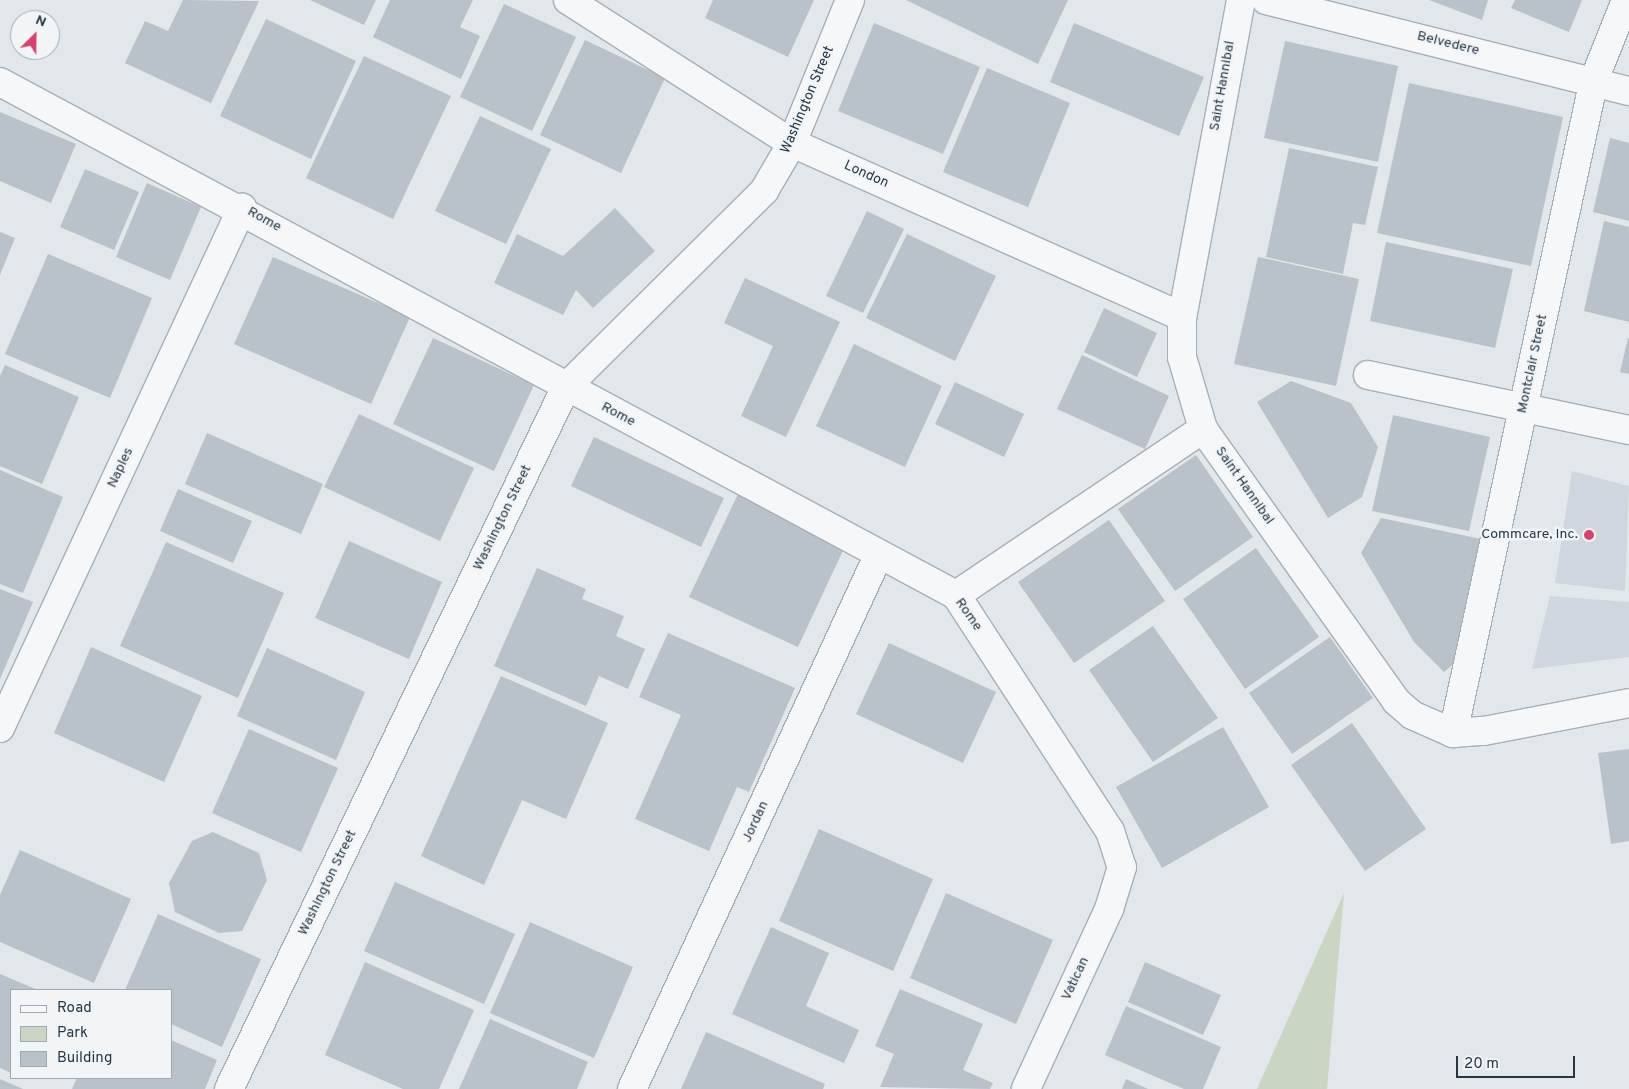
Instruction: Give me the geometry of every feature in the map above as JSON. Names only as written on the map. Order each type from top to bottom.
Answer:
[{"type":"street","name":"London","points":[[568,0],[792,143],[1182,316]]},
{"type":"street","name":"Washington Street","points":[[229,1089],[566,387],[732,226],[764,190],[792,143],[850,0]]},
{"type":"street","name":"Saint Hannibal","points":[[1241,0],[1182,316],[1182,357],[1204,429],[1396,701],[1432,726],[1453,733],[1484,731],[1629,703]]},
{"type":"street","name":"Belvedere","points":[[1266,0],[1594,80],[1629,91]]},
{"type":"street","name":"Montclair Street","points":[[1453,733],[1594,80],[1626,0]]},
{"type":"street","name":"Rome","points":[[0,82],[242,208],[566,387],[956,596],[1110,831],[1122,867]]},
{"type":"street","name":"Naples","points":[[0,728],[242,208]]},
{"type":"street","points":[[1368,375],[1629,430]]},
{"type":"street","points":[[956,596],[1204,429]]},
{"type":"street","name":"Jordan","points":[[632,1089],[879,554]]},
{"type":"street","name":"Vatican","points":[[1026,1089],[1109,909],[1122,867]]},
{"type":"shaded area","name":"Commcare, Inc.","points":[[1572,471],[1629,486],[1625,591],[1555,583]]},
{"type":"shaded area","points":[[1550,596],[1629,602],[1629,657],[1532,669]]},
{"type":"green space","points":[[1344,893],[1327,1089],[1257,1089]]},
{"type":"building","points":[[183,0],[259,1],[211,103],[125,63],[145,21],[168,31]]},
{"type":"building","points":[[310,0],[376,0],[364,25]]},
{"type":"building","points":[[390,0],[473,0],[460,27],[480,36],[461,79],[373,37]]},
{"type":"building","points":[[713,0],[814,0],[788,57],[705,18]]},
{"type":"building","points":[[906,0],[1068,0],[1038,64]]},
{"type":"building","points":[[1429,0],[1488,0],[1482,20]]},
{"type":"building","points":[[1515,0],[1582,0],[1569,32],[1511,8]]},
{"type":"building","points":[[504,4],[576,37],[532,131],[460,97]]},
{"type":"building","points":[[266,19],[356,61],[311,159],[220,116]]},
{"type":"building","points":[[874,23],[980,67],[943,154],[838,111]]},
{"type":"building","points":[[1074,23],[1204,77],[1179,136],[1050,82]]},
{"type":"building","points":[[585,40],[665,78],[621,173],[540,135]]},
{"type":"building","points":[[1285,41],[1398,66],[1378,162],[1264,138]]},
{"type":"building","points":[[364,56],[451,96],[393,219],[306,178]]},
{"type":"building","points":[[987,68],[1070,103],[1028,207],[943,172]]},
{"type":"building","points":[[1409,83],[1563,117],[1531,266],[1377,233]]},
{"type":"building","points":[[0,112],[76,144],[51,203],[0,181]]},
{"type":"building","points":[[480,116],[551,149],[506,244],[435,211]]},
{"type":"building","points":[[1610,138],[1629,143],[1629,221],[1593,212]]},
{"type":"building","points":[[1289,148],[1378,167],[1365,225],[1353,223],[1343,274],[1266,257]]},
{"type":"building","points":[[85,169],[139,192],[114,250],[60,227]]},
{"type":"building","points":[[147,183],[201,207],[170,280],[116,257]]},
{"type":"building","points":[[615,208],[655,251],[593,308],[576,290],[563,315],[494,283],[517,234],[563,256]]},
{"type":"building","points":[[867,211],[904,229],[863,313],[826,296]]},
{"type":"building","points":[[1604,221],[1629,227],[1629,322],[1584,311]]},
{"type":"building","points":[[0,232],[15,238],[0,275]]},
{"type":"building","points":[[907,234],[996,276],[955,361],[866,318]]},
{"type":"building","points":[[1386,242],[1513,269],[1495,348],[1370,321]]},
{"type":"building","points":[[48,254],[152,298],[110,398],[5,354]]},
{"type":"building","points":[[273,257],[410,317],[371,404],[234,344]]},
{"type":"building","points":[[1258,257],[1359,279],[1336,386],[1234,364]]},
{"type":"building","points":[[745,278],[840,322],[786,437],[741,416],[773,346],[724,323]]},
{"type":"building","points":[[1104,308],[1157,333],[1137,377],[1084,352]]},
{"type":"building","points":[[433,338],[534,385],[494,471],[393,424]]},
{"type":"building","points":[[1629,338],[1629,374],[1620,372]]},
{"type":"building","points":[[854,344],[942,386],[905,467],[816,426]]},
{"type":"building","points":[[1082,355],[1169,396],[1145,449],[1057,409]]},
{"type":"building","points":[[5,365],[79,397],[42,484],[0,466],[0,376]]},
{"type":"building","points":[[1291,381],[1351,403],[1378,447],[1362,497],[1328,518],[1257,402]]},
{"type":"building","points":[[955,382],[1024,414],[1004,457],[935,424]]},
{"type":"building","points":[[359,414],[474,468],[440,541],[324,487]]},
{"type":"building","points":[[1393,415],[1490,437],[1469,531],[1372,511]]},
{"type":"building","points":[[207,433],[323,484],[301,534],[185,484]]},
{"type":"building","points":[[594,437],[724,498],[701,547],[571,486]]},
{"type":"building","points":[[1196,455],[1253,537],[1175,591],[1118,509]]},
{"type":"building","points":[[0,470],[63,497],[23,593],[0,584]]},
{"type":"building","points":[[178,489],[252,521],[233,563],[160,531]]},
{"type":"building","points":[[738,494],[846,544],[798,647],[689,597]]},
{"type":"building","points":[[1381,518],[1481,539],[1463,656],[1444,672],[1414,642],[1361,553]]},
{"type":"building","points":[[1109,520],[1165,601],[1074,663],[1018,582]]},
{"type":"building","points":[[349,541],[442,582],[409,659],[315,618]]},
{"type":"building","points":[[166,542],[284,593],[238,698],[120,646]]},
{"type":"building","points":[[1256,548],[1319,637],[1245,689],[1183,599]]},
{"type":"building","points":[[537,568],[586,589],[582,599],[624,616],[616,636],[645,649],[628,689],[599,676],[586,706],[494,666]]},
{"type":"building","points":[[0,589],[33,602],[0,679]]},
{"type":"building","points":[[1153,626],[1218,718],[1153,762],[1089,670]]},
{"type":"building","points":[[668,633],[795,688],[749,792],[737,787],[709,851],[635,819],[681,715],[639,697]]},
{"type":"building","points":[[1330,637],[1373,698],[1292,754],[1249,693]]},
{"type":"building","points":[[889,643],[996,692],[963,763],[856,714]]},
{"type":"building","points":[[91,647],[202,696],[164,782],[54,733]]},
{"type":"building","points":[[267,648],[365,692],[336,760],[237,716]]},
{"type":"building","points":[[501,676],[608,723],[566,819],[522,800],[484,885],[421,856]]},
{"type":"building","points":[[1352,723],[1426,829],[1365,871],[1291,765]]},
{"type":"building","points":[[1223,727],[1269,807],[1162,868],[1116,787]]},
{"type":"building","points":[[249,729],[338,768],[301,852],[212,813]]},
{"type":"building","points":[[1629,749],[1629,841],[1611,844],[1598,753]]},
{"type":"building","points":[[819,829],[933,879],[893,971],[779,921]]},
{"type":"building","points":[[213,832],[259,853],[267,880],[242,931],[219,933],[175,912],[169,883],[192,841]]},
{"type":"building","points":[[20,850],[131,899],[94,983],[0,942],[0,895]]},
{"type":"building","points":[[395,882],[515,934],[484,1004],[364,951]]},
{"type":"building","points":[[946,893],[1053,940],[1016,1024],[910,978]]},
{"type":"building","points":[[158,914],[261,959],[222,1047],[172,1024],[172,989],[125,989]]},
{"type":"building","points":[[530,922],[633,967],[594,1058],[490,1013]]},
{"type":"building","points":[[771,927],[829,953],[806,1006],[859,1030],[844,1063],[732,1014]]},
{"type":"building","points":[[365,962],[474,1010],[439,1089],[403,1089],[325,1055]]},
{"type":"building","points":[[1145,962],[1221,995],[1203,1035],[1128,1002]]},
{"type":"building","points":[[0,974],[36,989],[10,989],[10,1073],[0,1068]]},
{"type":"building","points":[[900,989],[983,1024],[963,1070],[993,1083],[990,1089],[880,1087],[894,1054],[875,1046]]},
{"type":"building","points":[[1126,1006],[1221,1047],[1203,1089],[1184,1089],[1105,1055]]},
{"type":"building","points":[[490,1019],[588,1062],[577,1089],[459,1089]]},
{"type":"building","points":[[706,1032],[825,1084],[823,1089],[681,1089]]},
{"type":"building","points":[[172,1040],[217,1060],[205,1089],[72,1089],[77,1079],[172,1079]]},
{"type":"building","points":[[0,1079],[23,1089],[0,1089]]},
{"type":"building","points":[[1126,1079],[1148,1089],[1122,1089]]},
{"type":"place","name":"Commcare, Inc.","points":[[1589,535]]}]
